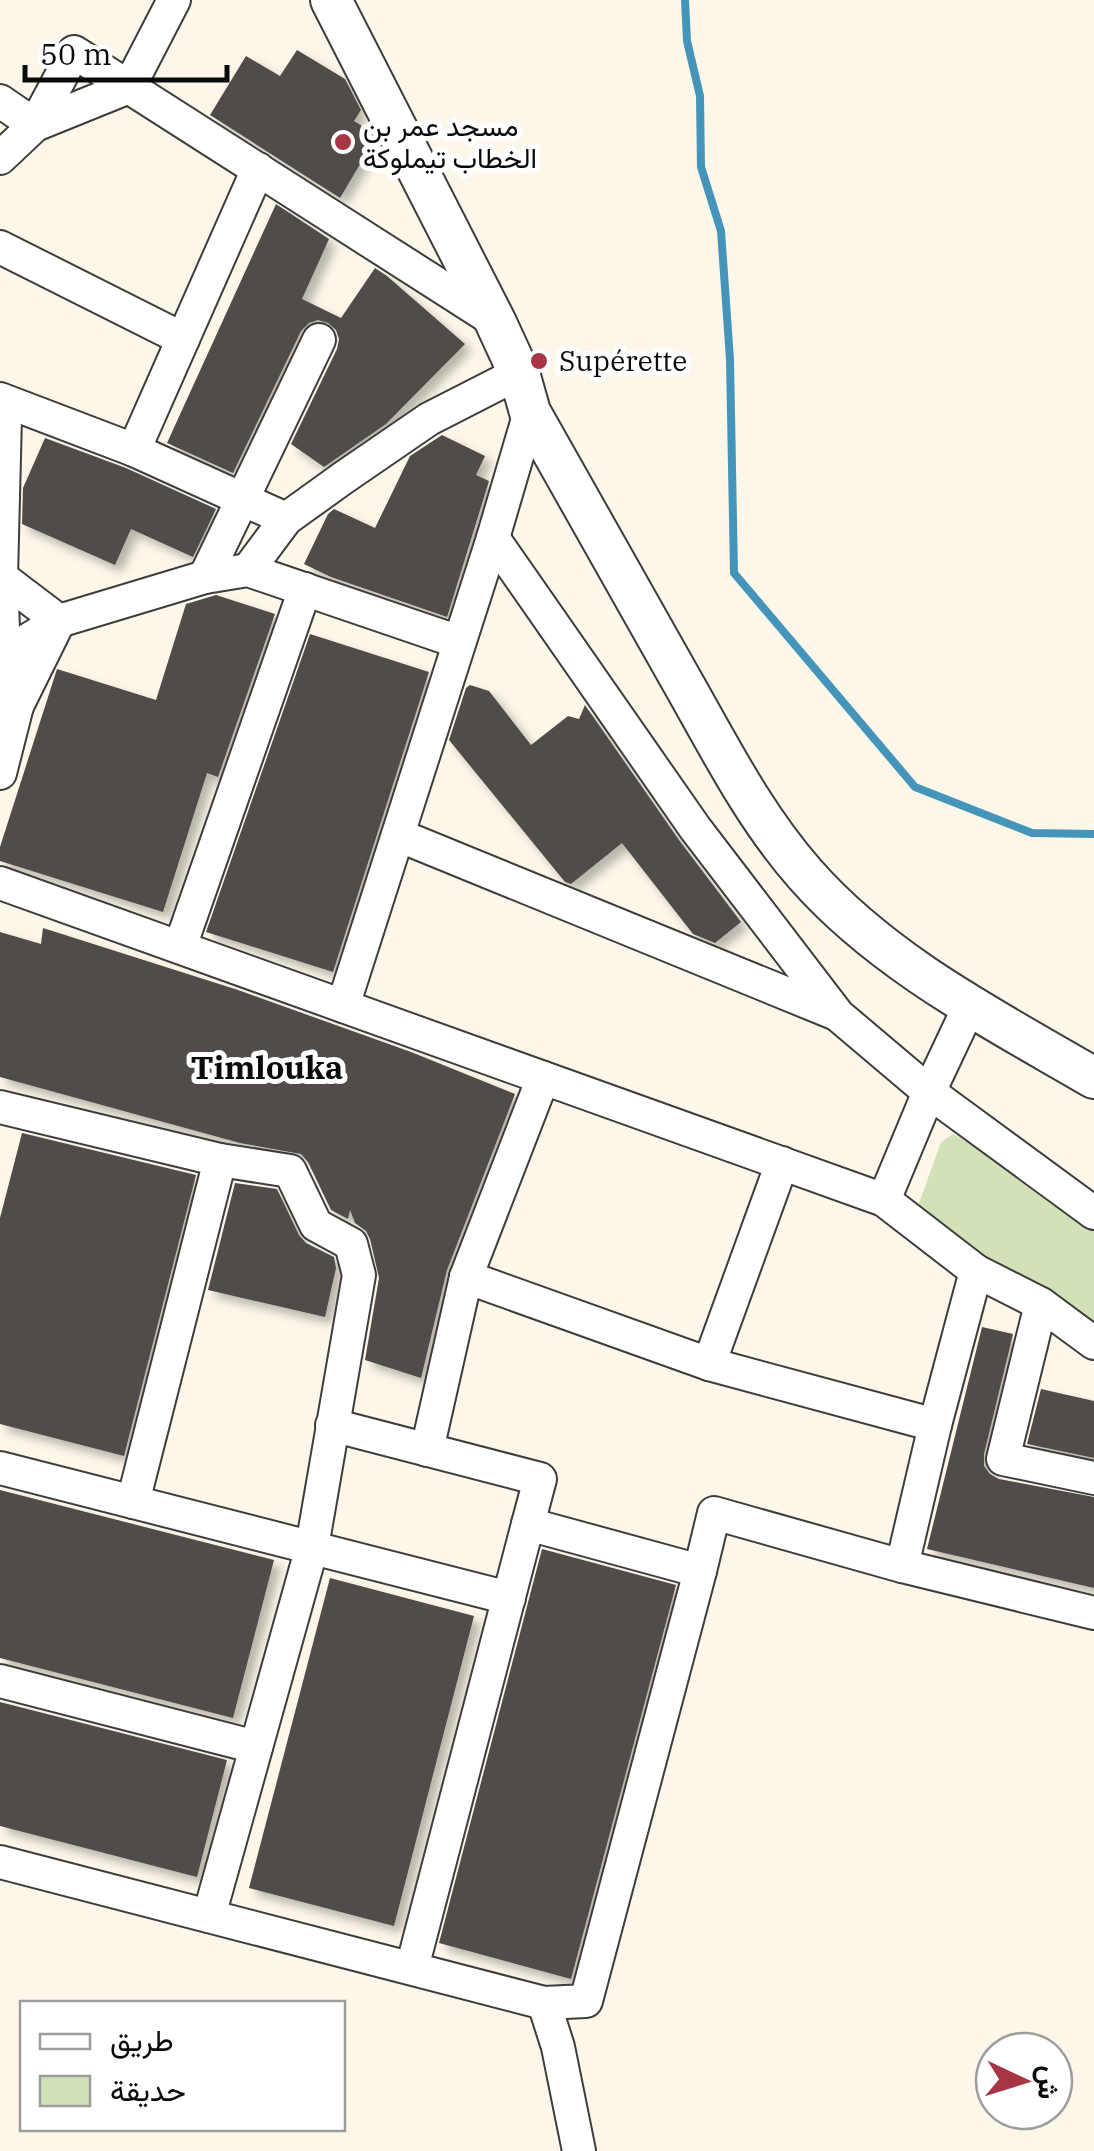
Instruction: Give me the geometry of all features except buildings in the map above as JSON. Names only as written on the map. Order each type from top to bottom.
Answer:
[{"type":"street","points":[[35,125],[129,87],[174,0]]},
{"type":"street","points":[[331,0],[496,320],[519,373],[530,412],[751,804],[805,875],[868,934],[970,1005],[1094,1078]]},
{"type":"street","points":[[0,158],[35,125],[74,52],[496,320]]},
{"type":"street","points":[[0,101],[35,125]]},
{"type":"street","points":[[134,450],[258,169]]},
{"type":"street","points":[[0,247],[183,339]]},
{"type":"street","points":[[205,577],[319,340]]},
{"type":"street","points":[[248,570],[286,519],[429,418],[519,373]]},
{"type":"street","points":[[0,400],[134,450],[286,519]]},
{"type":"street","points":[[0,400],[6,416],[0,578],[8,704],[0,774]]},
{"type":"street","points":[[343,1006],[530,412]]},
{"type":"street","points":[[493,538],[694,828],[838,1015],[929,1092],[1094,1213]]},
{"type":"street","points":[[2,656],[59,620],[205,577],[248,570],[460,642]]},
{"type":"street","points":[[0,578],[59,620]]},
{"type":"street","points":[[180,947],[306,589]]},
{"type":"street","points":[[8,704],[59,620]]},
{"type":"street","points":[[398,835],[838,1015]]},
{"type":"street","points":[[0,882],[884,1200],[976,1271],[1041,1304],[1094,1344]]},
{"type":"street","points":[[884,1200],[970,1005]]},
{"type":"street","points":[[427,1450],[466,1277],[543,1078]]},
{"type":"street","points":[[0,1107],[220,1160],[290,1171],[316,1225],[351,1244],[359,1275],[312,1547],[208,1916]]},
{"type":"street","points":[[133,1502],[220,1160]]},
{"type":"street","points":[[709,1364],[782,1164]]},
{"type":"street","points":[[902,1566],[976,1271]]},
{"type":"street","points":[[466,1277],[709,1364],[935,1425]]},
{"type":"street","points":[[1041,1304],[1003,1460],[1094,1478]]},
{"type":"street","points":[[332,1425],[540,1479],[412,1968]]},
{"type":"street","points":[[0,1468],[509,1598]]},
{"type":"street","points":[[0,1862],[544,2002],[586,2001],[714,1513],[902,1566],[1094,1612]]},
{"type":"street","points":[[528,1524],[700,1571]]},
{"type":"street","points":[[0,1680],[256,1747]]},
{"type":"street","points":[[544,2002],[558,2047],[580,2151]]},
{"type":"green space","points":[[953,1134],[1032,1179],[1094,1227],[1094,1330],[923,1220],[917,1209],[941,1142]]},
{"type":"waterway","points":[[685,0],[687,41],[700,96],[701,167],[721,231],[730,359],[734,573],[915,787],[1032,833],[1094,834]]},
{"type":"place","name":"مسجد عمر بن الخطاب تيملوكة","points":[[343,142]]},
{"type":"place","name":"Supérette","points":[[539,361]]},
{"type":"district","name":"Timlouka","points":[[267,1068]]}]
